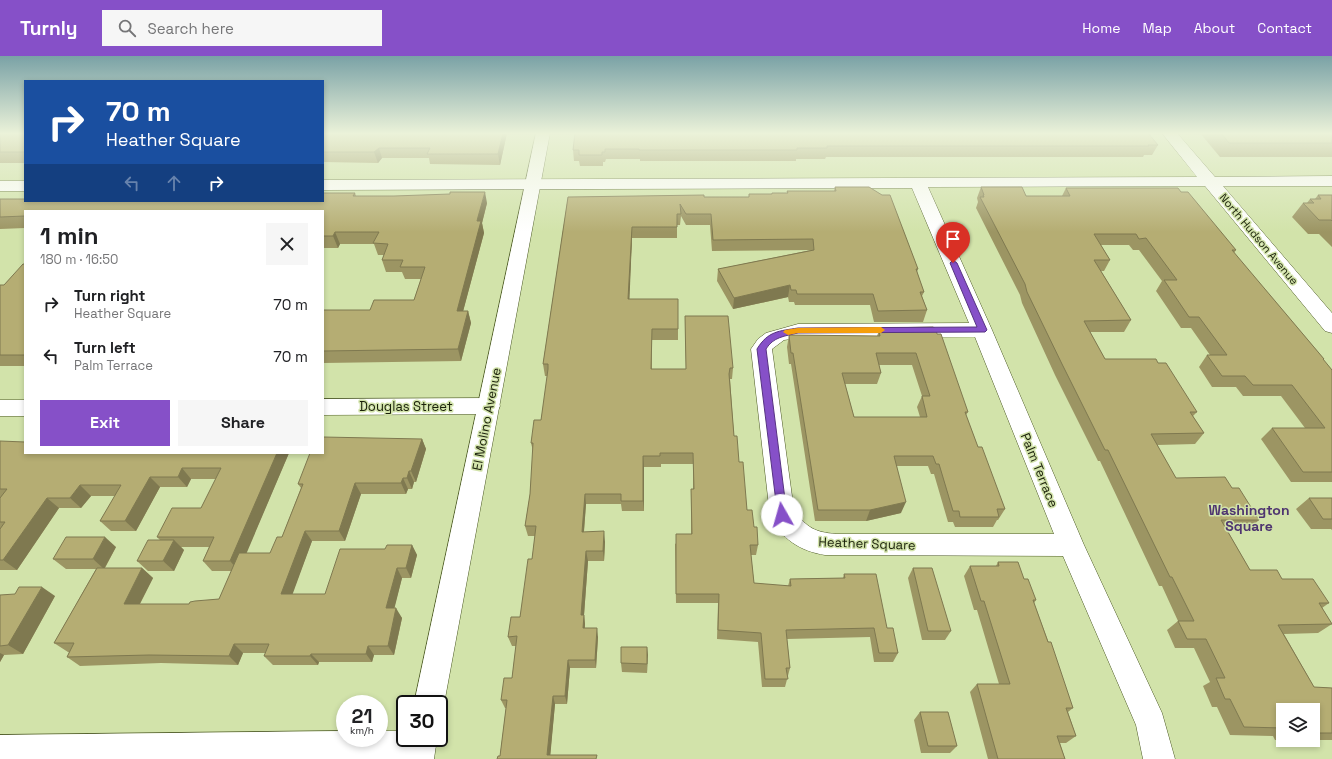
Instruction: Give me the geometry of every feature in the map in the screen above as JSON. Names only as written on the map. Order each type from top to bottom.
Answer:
[{"type":"street","name":"El Molino Avenue","points":[[431,695],[537,166]]},
{"type":"street","name":"North Hudson Avenue","points":[[1197,166],[1332,326]]},
{"type":"street","points":[[324,184],[1332,181]]},
{"type":"street","name":"Palm Terrace","points":[[918,182],[982,330],[1071,545],[1151,724],[1159,759]]},
{"type":"street","points":[[0,186],[24,186]]},
{"type":"street","name":"Heather Square","points":[[982,330],[798,331],[778,334],[767,340],[761,349],[782,515],[799,536],[816,543],[836,545],[1071,545]]},
{"type":"street","name":"Douglas Street","points":[[324,407],[489,406]]},
{"type":"street","points":[[0,408],[24,408]]},
{"type":"street","points":[[0,750],[420,748]]},
{"type":"building","points":[[835,187],[869,187],[882,195],[890,195],[918,269],[916,269],[924,292],[920,292],[927,310],[878,311],[873,294],[797,294],[796,290],[791,290],[790,285],[734,298],[718,269],[814,250],[813,239],[713,240],[711,214],[686,214],[680,204],[681,214],[677,214],[677,227],[632,227],[628,299],[678,299],[678,329],[652,329],[651,369],[686,369],[685,316],[728,316],[733,368],[730,368],[729,374],[734,436],[737,436],[739,462],[743,462],[747,510],[752,510],[754,527],[757,527],[758,545],[750,545],[754,583],[791,586],[790,579],[845,578],[844,574],[876,574],[887,628],[893,628],[898,653],[879,653],[874,628],[786,630],[790,668],[786,668],[788,679],[765,679],[761,633],[718,630],[719,594],[676,594],[676,534],[692,534],[691,489],[694,489],[693,453],[660,453],[660,456],[643,456],[643,501],[621,501],[621,494],[585,494],[582,532],[604,531],[603,551],[586,551],[581,615],[584,615],[583,628],[597,628],[595,660],[568,660],[565,696],[553,696],[547,755],[597,755],[596,759],[497,759],[498,756],[500,756],[507,700],[501,700],[504,678],[512,678],[517,636],[508,637],[511,617],[520,617],[528,559],[532,559],[536,526],[525,526],[530,494],[533,443],[531,443],[534,420],[541,420],[548,369],[548,364],[543,364],[568,197],[704,195],[704,197],[749,197],[749,194],[788,193],[787,191],[836,191]]},
{"type":"building","points":[[981,187],[1022,187],[1026,196],[1070,196],[1066,188],[1178,188],[1181,192],[1188,192],[1236,250],[1232,250],[1332,370],[1332,472],[1303,472],[1272,428],[1325,428],[1292,385],[1253,385],[1245,376],[1222,376],[1207,355],[1227,355],[1199,317],[1189,317],[1164,280],[1177,280],[1146,238],[1139,239],[1136,234],[1094,234],[1110,260],[1094,260],[1131,320],[1084,321],[1105,359],[1156,359],[1158,363],[1166,363],[1197,412],[1190,412],[1204,433],[1151,434],[1176,478],[1225,477],[1232,488],[1239,488],[1259,520],[1221,520],[1250,570],[1277,570],[1282,579],[1313,579],[1329,603],[1319,603],[1332,624],[1278,625],[1314,687],[1332,688],[1332,733],[1320,733],[1320,703],[1276,703],[1276,728],[1244,727],[1230,699],[1225,699],[1216,678],[1225,678],[1206,639],[1187,639],[1178,621],[1194,621],[1172,577],[1170,577],[1108,450],[1105,450],[1062,364],[1027,292],[1025,284],[980,197],[984,197]]},
{"type":"building","points":[[450,192],[485,192],[477,221],[481,221],[457,311],[468,311],[458,349],[324,351],[324,310],[370,310],[374,300],[414,300],[425,267],[400,267],[403,260],[382,260],[388,244],[373,243],[379,232],[335,232],[333,236],[324,236],[324,210],[24,210],[24,216],[0,217],[0,199],[24,199],[24,202],[324,202],[324,193],[355,193],[353,196],[450,194]]},
{"type":"building","points":[[1318,195],[1332,195],[1332,221],[1319,220],[1303,203],[1314,203],[1310,199],[1321,199]]},
{"type":"building","points":[[24,264],[24,355],[0,355],[0,285],[4,285]]},
{"type":"building","points":[[933,327],[936,329],[937,334],[941,334],[968,412],[965,412],[978,447],[982,447],[1005,509],[997,509],[999,517],[960,517],[959,511],[953,511],[939,464],[936,464],[933,456],[894,456],[906,502],[870,510],[818,510],[789,335],[880,336],[879,331],[883,331],[883,328]],"holes":[[[876,353],[916,353],[930,396],[922,396],[927,417],[854,417],[842,373],[881,373]]]},
{"type":"building","points":[[324,437],[422,439],[411,471],[409,471],[407,478],[403,478],[401,483],[355,483],[339,531],[305,531],[281,594],[325,594],[340,549],[385,549],[387,545],[412,545],[406,568],[397,568],[386,608],[396,608],[388,646],[368,646],[366,654],[311,654],[310,656],[264,656],[269,644],[234,644],[229,656],[149,655],[67,657],[74,643],[54,643],[97,568],[142,568],[124,604],[189,604],[190,602],[195,601],[219,599],[239,553],[270,553],[277,537],[282,537],[303,484],[298,484],[310,454],[324,454]]},
{"type":"building","points":[[0,441],[24,442],[24,454],[277,454],[230,561],[203,561],[214,537],[157,537],[172,508],[201,508],[221,468],[182,468],[178,477],[150,477],[125,521],[100,521],[121,485],[80,485],[70,498],[47,498],[3,560],[0,560],[0,529],[5,522],[0,522],[0,498],[7,489],[0,489]]},
{"type":"building","points":[[1309,498],[1332,498],[1332,519],[1323,519]]},
{"type":"building","points":[[66,537],[105,537],[93,559],[53,559]]},
{"type":"building","points":[[148,540],[174,540],[163,561],[137,561]]},
{"type":"building","points":[[998,562],[1018,562],[1024,579],[1028,579],[1036,600],[1033,600],[1048,642],[1051,642],[1073,708],[1066,708],[1076,736],[1057,736],[1065,759],[998,759],[977,684],[1010,684],[984,601],[981,601],[970,566],[999,566]]},
{"type":"building","points":[[913,568],[932,568],[951,631],[928,631]]},
{"type":"building","points":[[19,587],[42,587],[8,645],[0,646],[0,595],[15,594]]},
{"type":"building","points":[[621,647],[647,647],[647,664],[621,663]]},
{"type":"building","points":[[920,712],[948,712],[957,746],[928,746]]},
{"type":"slow traffic","points":[[788,332],[881,330]]},
{"type":"district","name":"Washington Square","points":[[1249,518]]},
{"type":"route","points":[[782,515],[761,349],[767,340],[778,334],[798,331],[982,330],[953,263]]}]
